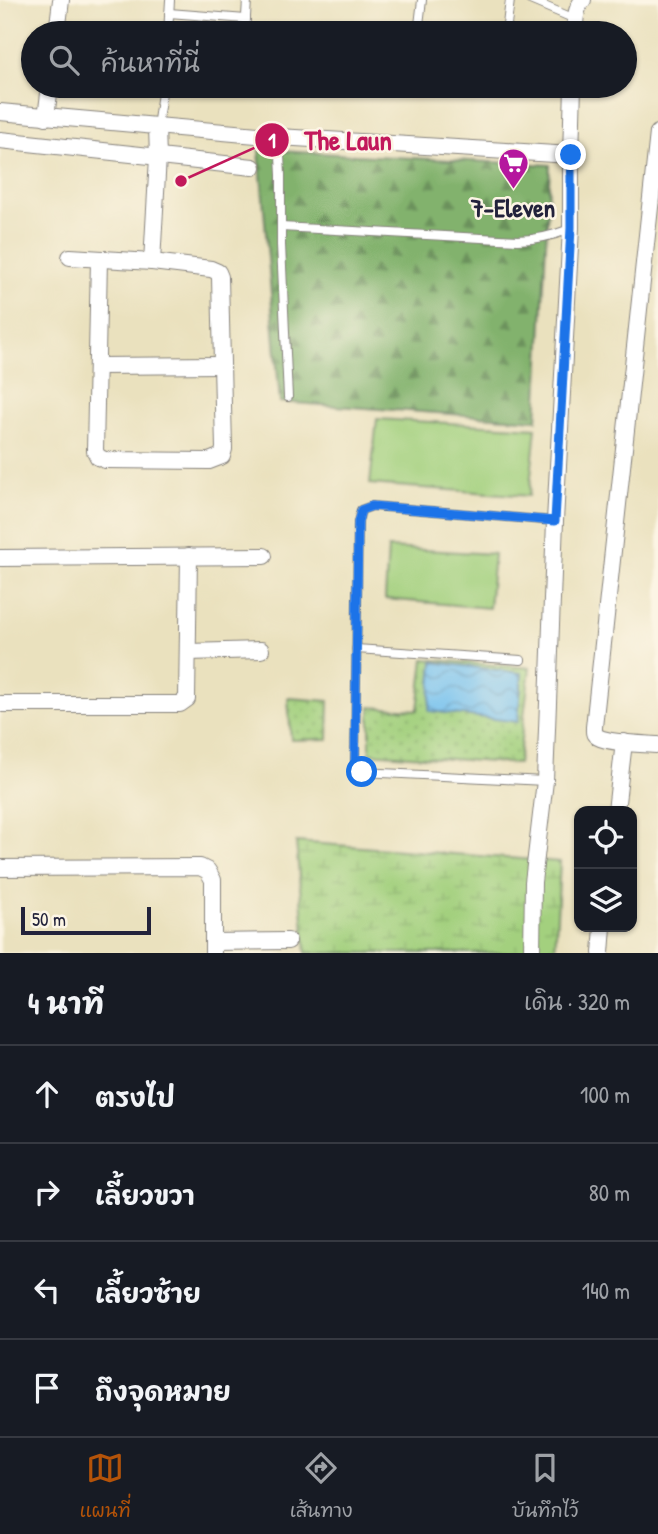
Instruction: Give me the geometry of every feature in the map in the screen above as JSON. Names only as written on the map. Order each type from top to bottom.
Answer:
[{"type":"street","points":[[58,21],[61,0]]},
{"type":"street","points":[[576,21],[578,5],[583,0]]},
{"type":"street","points":[[46,117],[48,98]]},
{"type":"street","points":[[532,953],[533,882],[545,781],[555,521],[571,228],[573,98]]},
{"type":"street","points":[[0,112],[279,137],[571,155]]},
{"type":"street","points":[[152,262],[158,157],[157,127]]},
{"type":"street","points":[[658,133],[655,192],[594,727],[597,737],[658,745]]},
{"type":"street","points":[[0,140],[253,167]]},
{"type":"street","points":[[70,257],[152,262],[218,272],[224,449],[222,456],[209,461],[105,460],[95,451],[99,259]]},
{"type":"street","points":[[97,366],[222,365]]},
{"type":"street","points":[[0,704],[180,704],[187,699],[189,556]]},
{"type":"street","points":[[0,558],[264,556]]},
{"type":"street","points":[[188,652],[261,650]]},
{"type":"street","points":[[618,806],[624,742]]},
{"type":"street","points":[[0,868],[200,867],[208,871],[213,880],[213,948],[288,941]]},
{"type":"street","points":[[600,953],[602,932]]},
{"type":"lane","points":[[169,21],[170,0]]},
{"type":"lane","points":[[169,13],[246,19],[247,0]]},
{"type":"lane","points":[[419,21],[422,0]]},
{"type":"lane","points":[[507,21],[510,0]]},
{"type":"lane","points":[[530,0],[566,21]]},
{"type":"lane","points":[[157,127],[161,98]]},
{"type":"lane","points":[[279,137],[288,397]]},
{"type":"lane","points":[[281,226],[518,240],[549,237],[571,228]]},
{"type":"lane","points":[[545,781],[362,772],[357,767],[358,522],[361,510],[372,506],[555,521]]},
{"type":"lane","points":[[356,649],[521,660]]},
{"type":"green space","points":[[259,150],[550,165],[537,420],[280,402]]},
{"type":"green space","points":[[377,419],[536,428],[529,496],[370,484]]},
{"type":"green space","points":[[388,548],[494,554],[489,608],[385,599]]},
{"type":"green space","points":[[424,659],[530,668],[518,764],[370,753],[370,707],[418,710]]},
{"type":"green space","points":[[288,698],[329,701],[328,739],[291,740]]},
{"type":"green space","points":[[296,842],[560,862],[555,953],[306,953]]},
{"type":"water","points":[[433,662],[522,673],[518,722],[429,711]]},
{"type":"place","name":"The Laun","points":[[181,181]]},
{"type":"place","name":"7-Eleven","points":[[513,191]]},
{"type":"route","points":[[362,772],[355,761],[358,522],[361,510],[372,506],[555,521],[571,228],[571,155]]}]
